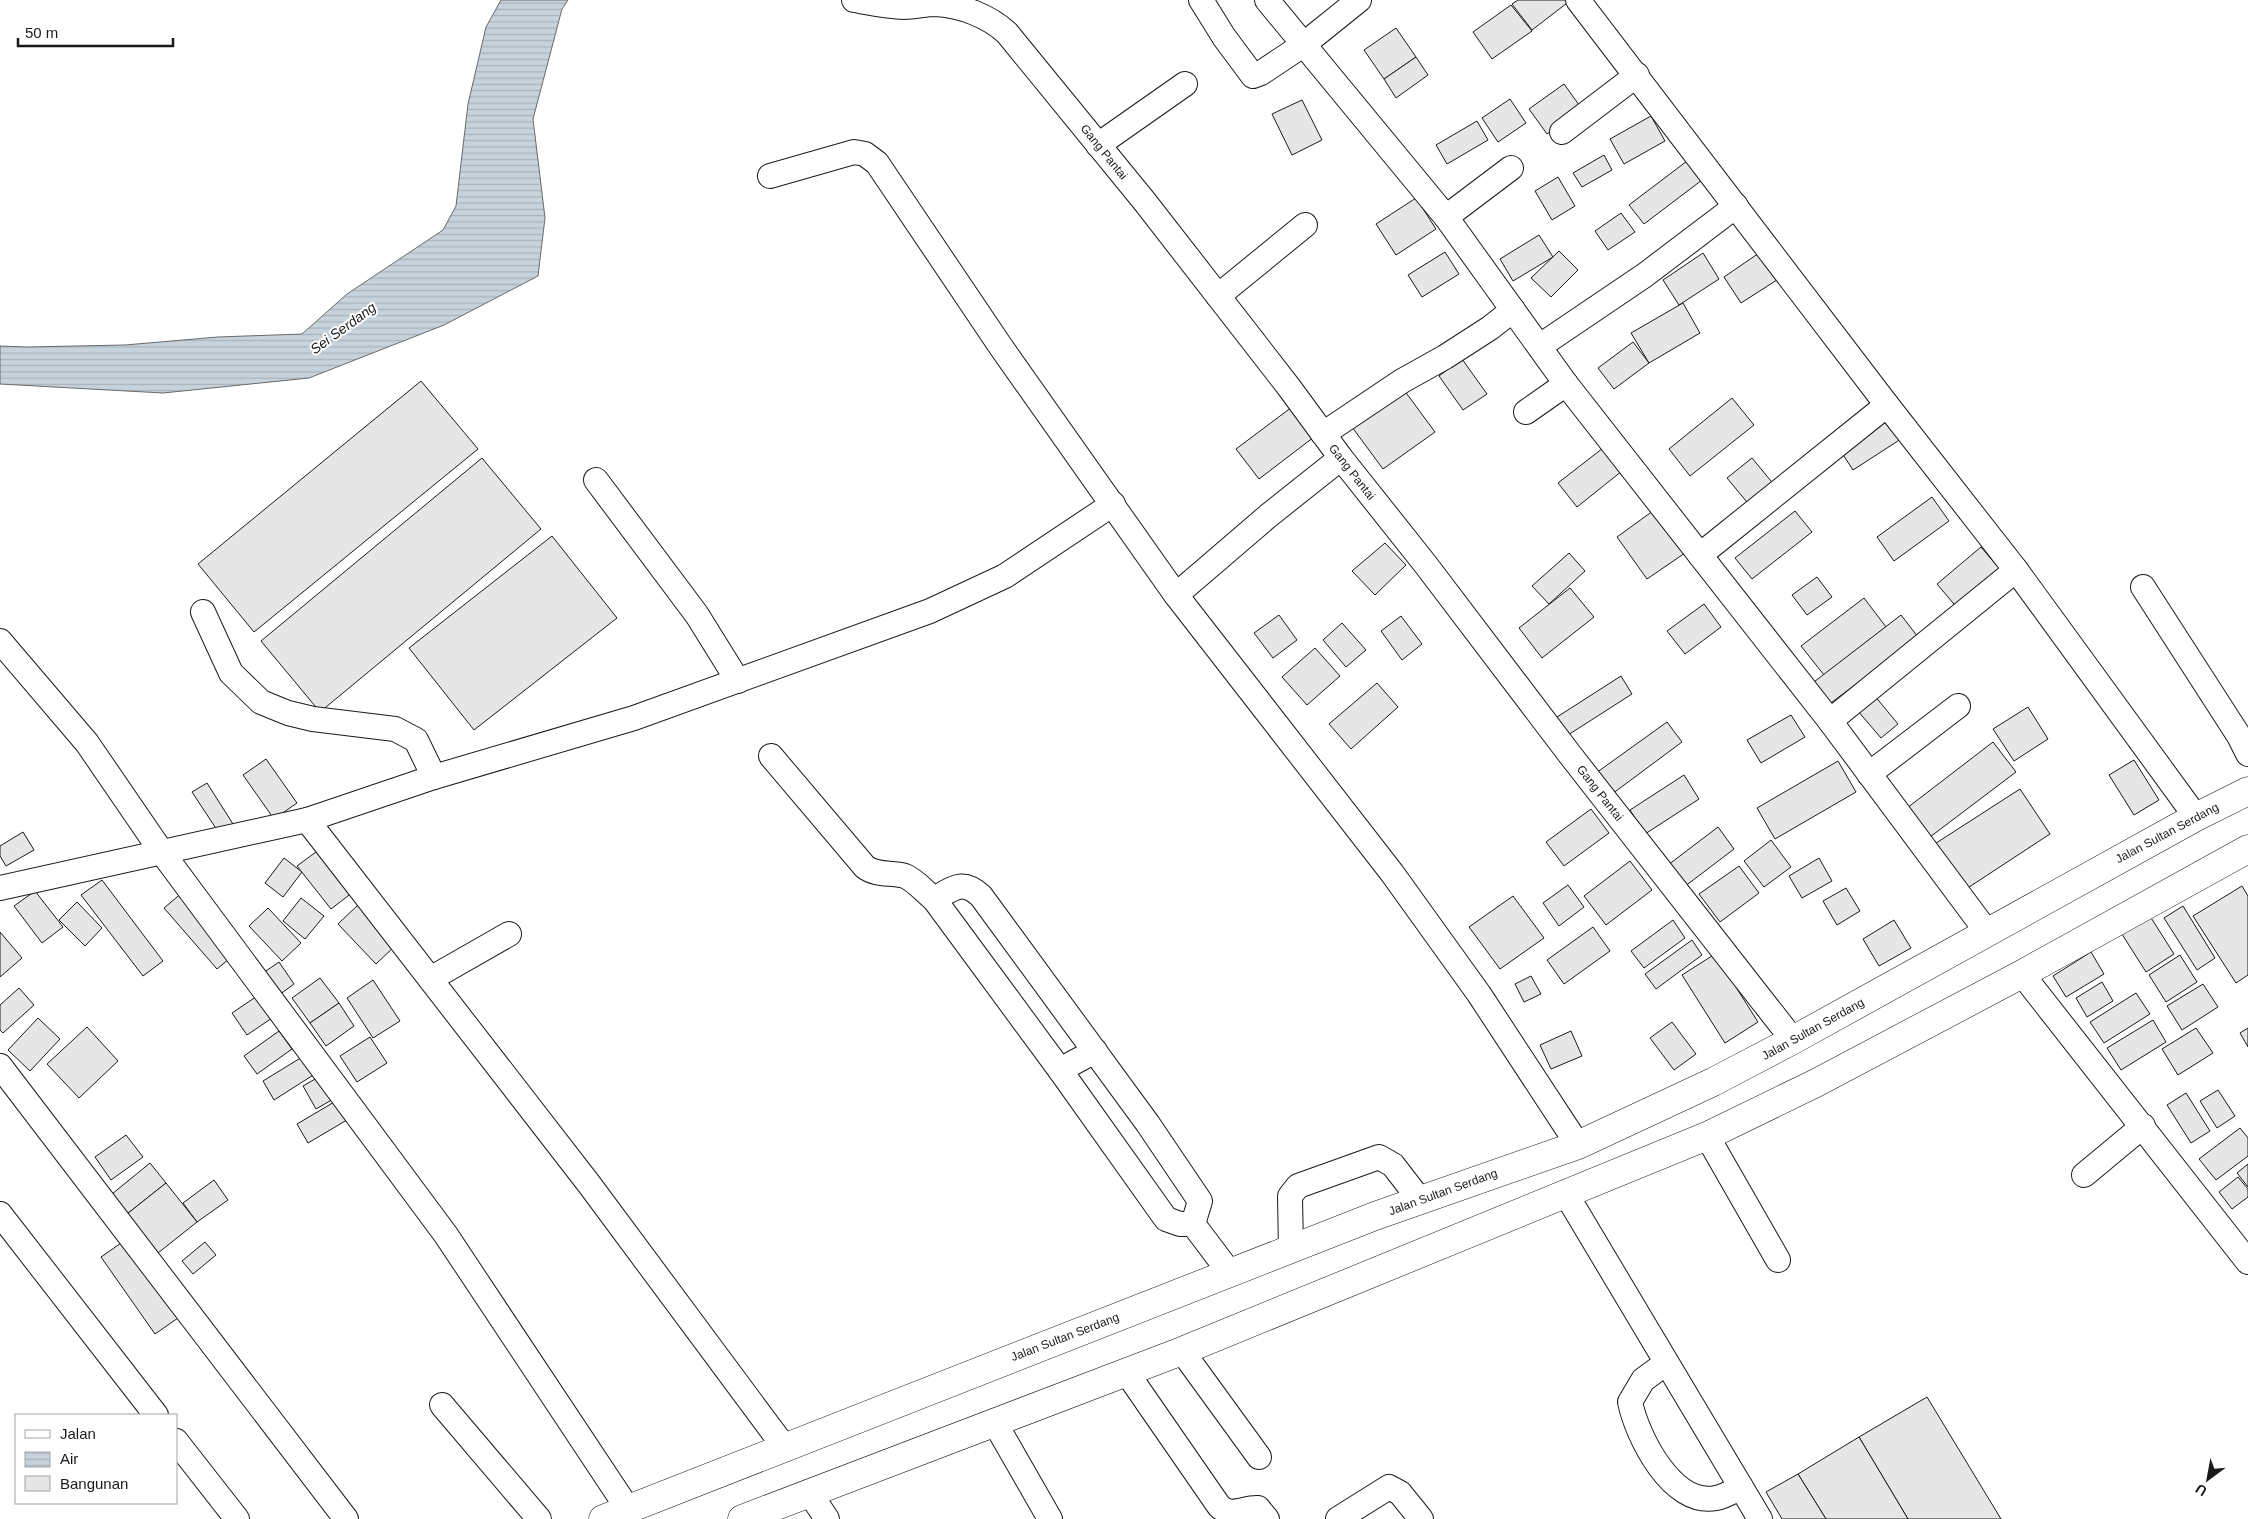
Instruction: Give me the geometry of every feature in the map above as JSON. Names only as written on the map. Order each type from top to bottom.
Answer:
[{"type":"highway","name":"Jalan Sultan Serdang","points":[[603,1519],[1230,1273],[1420,1200],[1578,1144],[1713,1082],[1793,1040],[2196,817],[2248,791]]},
{"type":"highway","points":[[742,1519],[1127,1373],[1707,1136],[1816,1083],[2022,974],[2248,849]]},
{"type":"street","name":"Gang Pantai","points":[[854,0],[883,6],[947,5],[994,22],[1006,33],[1218,296],[1571,756],[1793,1040]]},
{"type":"street","points":[[1201,0],[1224,37],[1253,76],[1261,74],[1303,46],[1359,0]]},
{"type":"street","points":[[1268,0],[1303,46],[1446,217],[1566,384],[1830,721],[1987,932]]},
{"type":"street","points":[[1578,0],[1887,405],[2016,570],[2196,817]]},
{"type":"street","points":[[1562,132],[1637,75]]},
{"type":"street","points":[[1098,145],[1185,84]]},
{"type":"street","points":[[770,176],[854,152],[865,154],[877,163],[996,339],[1176,595],[1392,873],[1479,994],[1578,1144]]},
{"type":"street","points":[[1446,217],[1511,168]]},
{"type":"street","points":[[1540,346],[1652,270],[1736,206]]},
{"type":"street","points":[[1218,296],[1305,225]]},
{"type":"street","points":[[1323,434],[1402,381],[1445,357],[1490,328],[1514,310]]},
{"type":"street","points":[[1526,412],[1566,384]]},
{"type":"street","points":[[1700,555],[1887,405]]},
{"type":"street","points":[[1176,595],[1268,516],[1341,458]]},
{"type":"street","points":[[596,480],[697,615],[738,681]]},
{"type":"street","points":[[0,888],[307,820],[434,777],[634,718],[930,611],[971,593],[1005,576],[1113,504]]},
{"type":"street","points":[[1830,721],[2016,570]]},
{"type":"street","points":[[2143,587],[2239,736],[2248,754]]},
{"type":"street","points":[[203,612],[231,672],[261,702],[313,719],[395,729],[416,740],[434,777]]},
{"type":"street","points":[[0,641],[87,743],[161,851],[446,1235],[628,1509]]},
{"type":"street","points":[[1869,774],[1958,706]]},
{"type":"street","points":[[771,756],[865,867],[874,873],[909,878],[934,899],[1060,1070],[1166,1219],[1180,1224],[1193,1224]]},
{"type":"street","points":[[307,820],[432,978],[589,1184],[785,1448]]},
{"type":"street","points":[[934,899],[957,886],[963,885],[969,886],[981,896],[1095,1051],[1200,1201],[1193,1224]]},
{"type":"street","points":[[432,978],[509,934]]},
{"type":"street","points":[[2022,974],[2248,1262]]},
{"type":"street","points":[[1060,1070],[1095,1051]]},
{"type":"street","points":[[0,1066],[346,1519]]},
{"type":"street","points":[[2084,1175],[2143,1126]]},
{"type":"street","points":[[1707,1136],[1778,1260]]},
{"type":"street","points":[[1291,1250],[1290,1196],[1298,1186],[1379,1156],[1393,1164],[1420,1200]]},
{"type":"street","points":[[1566,1194],[1760,1519]]},
{"type":"street","points":[[0,1214],[155,1414]]},
{"type":"street","points":[[1193,1224],[1230,1273]]},
{"type":"street","points":[[1182,1351],[1259,1458]]},
{"type":"street","points":[[1666,1363],[1643,1380],[1630,1402],[1633,1418],[1664,1476],[1681,1490],[1700,1498],[1716,1498],[1741,1487]]},
{"type":"street","points":[[1127,1373],[1219,1506],[1225,1511],[1231,1512],[1258,1508],[1267,1519]]},
{"type":"street","points":[[442,1405],[539,1519]]},
{"type":"street","points":[[995,1423],[1050,1519]]},
{"type":"street","points":[[178,1444],[237,1519]]},
{"type":"street","points":[[1338,1519],[1389,1487],[1400,1493],[1421,1519]]},
{"type":"street","points":[[809,1492],[827,1519]]},
{"type":"water","name":"Sei Serdang","points":[[501,0],[568,0],[562,9],[533,119],[545,218],[538,276],[444,325],[309,378],[163,393],[0,384],[0,346],[125,345],[218,337],[302,334],[347,294],[443,230],[456,206],[468,104],[486,27]]},
{"type":"building","points":[[1518,0],[1571,0],[1532,30],[1512,4]]},
{"type":"building","points":[[1511,5],[1532,31],[1492,59],[1473,32]]},
{"type":"building","points":[[1396,28],[1416,57],[1384,79],[1364,50]]},
{"type":"building","points":[[1416,57],[1428,75],[1396,98],[1384,79]]},
{"type":"building","points":[[1564,84],[1582,109],[1547,134],[1529,109]]},
{"type":"building","points":[[1510,99],[1526,123],[1498,142],[1482,118]]},
{"type":"building","points":[[1302,100],[1322,140],[1292,155],[1272,114]]},
{"type":"building","points":[[1651,116],[1665,141],[1624,164],[1610,139]]},
{"type":"building","points":[[1477,121],[1488,140],[1447,164],[1436,145]]},
{"type":"building","points":[[1604,155],[1612,170],[1582,187],[1573,173]]},
{"type":"building","points":[[1691,158],[1706,177],[1644,224],[1629,205]]},
{"type":"building","points":[[1558,177],[1575,206],[1552,220],[1535,191]]},
{"type":"building","points":[[1416,198],[1436,229],[1396,255],[1376,224]]},
{"type":"building","points":[[1621,213],[1635,232],[1608,250],[1595,231]]},
{"type":"building","points":[[1539,235],[1553,257],[1513,281],[1500,259]]},
{"type":"building","points":[[1559,251],[1578,270],[1551,297],[1531,278]]},
{"type":"building","points":[[1762,251],[1780,278],[1741,303],[1724,277]]},
{"type":"building","points":[[1445,252],[1459,274],[1422,297],[1408,275]]},
{"type":"building","points":[[1703,253],[1719,279],[1679,305],[1663,280]]},
{"type":"building","points":[[1683,303],[1700,333],[1649,363],[1631,333]]},
{"type":"building","points":[[1633,342],[1649,363],[1614,389],[1598,368]]},
{"type":"building","points":[[1462,359],[1487,394],[1463,410],[1439,376]]},
{"type":"building","points":[[421,381],[478,449],[254,632],[198,564]]},
{"type":"building","points":[[1404,390],[1435,432],[1383,469],[1352,427]]},
{"type":"building","points":[[1732,398],[1754,425],[1690,476],[1669,449]]},
{"type":"building","points":[[1292,407],[1314,437],[1259,479],[1236,449]]},
{"type":"building","points":[[1886,416],[1901,439],[1853,470],[1838,447]]},
{"type":"building","points":[[1603,448],[1622,471],[1577,507],[1558,483]]},
{"type":"building","points":[[482,458],[541,529],[320,712],[261,641]]},
{"type":"building","points":[[1752,458],[1776,487],[1751,507],[1727,478]]},
{"type":"building","points":[[1932,497],[1949,521],[1894,561],[1877,537]]},
{"type":"building","points":[[1657,508],[1688,551],[1647,579],[1617,537]]},
{"type":"building","points":[[1795,511],[1812,532],[1752,579],[1735,558]]},
{"type":"building","points":[[552,536],[617,618],[474,730],[409,648]]},
{"type":"building","points":[[1385,543],[1406,565],[1375,595],[1352,571]]},
{"type":"building","points":[[1981,547],[2003,573],[1959,610],[1937,584]]},
{"type":"building","points":[[1569,553],[1585,571],[1549,604],[1532,586]]},
{"type":"building","points":[[1817,577],[1832,597],[1807,615],[1792,595]]},
{"type":"building","points":[[1570,588],[1594,617],[1542,658],[1519,628]]},
{"type":"building","points":[[1864,598],[1886,627],[1824,675],[1801,646]]},
{"type":"building","points":[[1704,604],[1721,627],[1685,654],[1667,631]]},
{"type":"building","points":[[1279,615],[1297,640],[1273,658],[1254,633]]},
{"type":"building","points":[[1901,615],[1918,637],[1827,706],[1810,685]]},
{"type":"building","points":[[1401,616],[1422,644],[1402,660],[1381,631]]},
{"type":"building","points":[[1342,623],[1366,650],[1346,667],[1323,640]]},
{"type":"building","points":[[1315,648],[1340,676],[1307,705],[1282,677]]},
{"type":"building","points":[[1621,676],[1632,694],[1568,735],[1557,717]]},
{"type":"building","points":[[1377,683],[1398,707],[1351,749],[1329,724]]},
{"type":"building","points":[[1874,695],[1898,724],[1881,738],[1857,710]]},
{"type":"building","points":[[2028,707],[2048,739],[2014,761],[1993,729]]},
{"type":"building","points":[[1791,715],[1805,737],[1761,763],[1747,740]]},
{"type":"building","points":[[1667,722],[1682,742],[1612,794],[1596,773]]},
{"type":"building","points":[[1993,742],[2016,772],[1930,837],[1907,808]]},
{"type":"building","points":[[266,759],[297,803],[274,819],[243,775]]},
{"type":"building","points":[[2134,760],[2159,800],[2134,815],[2109,775]]},
{"type":"building","points":[[1838,761],[1856,792],[1775,839],[1757,808]]},
{"type":"building","points":[[1684,775],[1699,799],[1645,834],[1630,810]]},
{"type":"building","points":[[207,783],[233,824],[219,833],[192,792]]},
{"type":"building","points":[[2020,789],[2050,834],[1960,893],[1930,847]]},
{"type":"building","points":[[1591,809],[1609,833],[1564,866],[1546,842]]},
{"type":"building","points":[[1718,827],[1734,849],[1684,887],[1668,865]]},
{"type":"building","points":[[23,832],[34,850],[6,866],[0,856],[0,846]]},
{"type":"building","points":[[1771,840],[1791,867],[1764,887],[1744,861]]},
{"type":"building","points":[[324,846],[357,889],[331,909],[297,866]]},
{"type":"building","points":[[284,858],[302,872],[283,897],[265,883]]},
{"type":"building","points":[[1819,858],[1832,881],[1802,898],[1789,876]]},
{"type":"building","points":[[1630,861],[1652,890],[1606,925],[1584,896]]},
{"type":"building","points":[[1739,866],[1759,893],[1720,922],[1699,894]]},
{"type":"building","points":[[102,880],[163,961],[143,976],[81,895]]},
{"type":"building","points":[[1568,885],[1584,907],[1559,926],[1543,903]]},
{"type":"building","points":[[2242,886],[2248,896],[2248,975],[2236,983],[2193,916]]},
{"type":"building","points":[[1846,888],[1860,911],[1837,925],[1823,901]]},
{"type":"building","points":[[35,891],[63,927],[42,943],[14,906]]},
{"type":"building","points":[[183,892],[235,954],[217,969],[164,908]]},
{"type":"building","points":[[1513,896],[1544,938],[1500,969],[1469,927]]},
{"type":"building","points":[[301,898],[324,916],[305,939],[283,921]]},
{"type":"building","points":[[77,902],[102,928],[85,946],[59,920]]},
{"type":"building","points":[[359,904],[397,944],[376,964],[338,924]]},
{"type":"building","points":[[2183,906],[2215,958],[2197,970],[2164,918]]},
{"type":"building","points":[[268,908],[301,943],[282,961],[249,926]]},
{"type":"building","points":[[2148,913],[2174,954],[2146,972],[2120,931]]},
{"type":"building","points":[[1673,920],[1685,938],[1644,968],[1631,951]]},
{"type":"building","points":[[1894,920],[1911,948],[1879,966],[1863,939]]},
{"type":"building","points":[[1593,927],[1610,951],[1564,984],[1547,960]]},
{"type":"building","points":[[0,932],[22,958],[0,977]]},
{"type":"building","points":[[1692,940],[1702,955],[1656,989],[1645,974]]},
{"type":"building","points":[[2091,952],[2104,974],[2066,997],[2053,976]]},
{"type":"building","points":[[1715,954],[1758,1022],[1725,1043],[1682,975]]},
{"type":"building","points":[[2180,955],[2197,982],[2166,1002],[2149,975]]},
{"type":"building","points":[[279,962],[294,984],[279,995],[263,973]]},
{"type":"building","points":[[1531,976],[1541,994],[1524,1002],[1515,984]]},
{"type":"building","points":[[320,978],[339,1003],[310,1023],[292,998]]},
{"type":"building","points":[[373,980],[400,1021],[373,1038],[347,998]]},
{"type":"building","points":[[2102,982],[2113,1001],[2087,1017],[2076,998]]},
{"type":"building","points":[[2203,984],[2218,1007],[2182,1030],[2167,1006]]},
{"type":"building","points":[[19,988],[34,1005],[3,1033],[0,1030],[0,1005]]},
{"type":"building","points":[[263,992],[278,1014],[247,1035],[232,1013]]},
{"type":"building","points":[[2136,993],[2150,1014],[2104,1043],[2090,1022]]},
{"type":"building","points":[[339,1003],[354,1026],[326,1046],[310,1023]]},
{"type":"building","points":[[38,1018],[60,1039],[30,1071],[8,1050]]},
{"type":"building","points":[[2153,1020],[2166,1042],[2121,1070],[2107,1048]]},
{"type":"building","points":[[1672,1022],[1696,1054],[1674,1070],[1650,1038]]},
{"type":"building","points":[[87,1027],[118,1061],[79,1098],[47,1064]]},
{"type":"building","points":[[2196,1028],[2213,1053],[2178,1075],[2162,1049]]},
{"type":"building","points":[[2248,1028],[2248,1047],[2240,1033]]},
{"type":"building","points":[[279,1031],[292,1049],[257,1074],[244,1056]]},
{"type":"building","points":[[1571,1031],[1582,1056],[1551,1069],[1540,1045]]},
{"type":"building","points":[[370,1037],[387,1063],[357,1082],[340,1056]]},
{"type":"building","points":[[307,1054],[318,1072],[274,1100],[263,1081]]},
{"type":"building","points":[[322,1075],[335,1098],[316,1109],[303,1086]]},
{"type":"building","points":[[2218,1090],[2235,1116],[2217,1128],[2200,1101]]},
{"type":"building","points":[[2186,1093],[2210,1131],[2191,1143],[2167,1105]]},
{"type":"building","points":[[341,1098],[352,1117],[308,1143],[297,1124]]},
{"type":"building","points":[[2240,1128],[2248,1138],[2248,1156],[2216,1180],[2199,1159]]},
{"type":"building","points":[[126,1135],[143,1157],[111,1180],[95,1157]]},
{"type":"building","points":[[150,1163],[166,1183],[127,1214],[112,1194]]},
{"type":"building","points":[[2248,1164],[2248,1187],[2237,1173]]},
{"type":"building","points":[[2238,1177],[2248,1189],[2248,1197],[2232,1209],[2219,1192]]},
{"type":"building","points":[[214,1180],[228,1200],[197,1222],[183,1203]]},
{"type":"building","points":[[166,1183],[197,1222],[158,1253],[127,1214]]},
{"type":"building","points":[[124,1241],[178,1318],[155,1334],[101,1257]]},
{"type":"building","points":[[205,1242],[216,1255],[193,1274],[182,1261]]},
{"type":"building","points":[[1927,1397],[2001,1519],[1908,1519],[1859,1437]]},
{"type":"building","points":[[1859,1437],[1908,1519],[1826,1519],[1798,1474]]},
{"type":"building","points":[[1798,1474],[1826,1519],[1782,1519],[1766,1492]]}]
